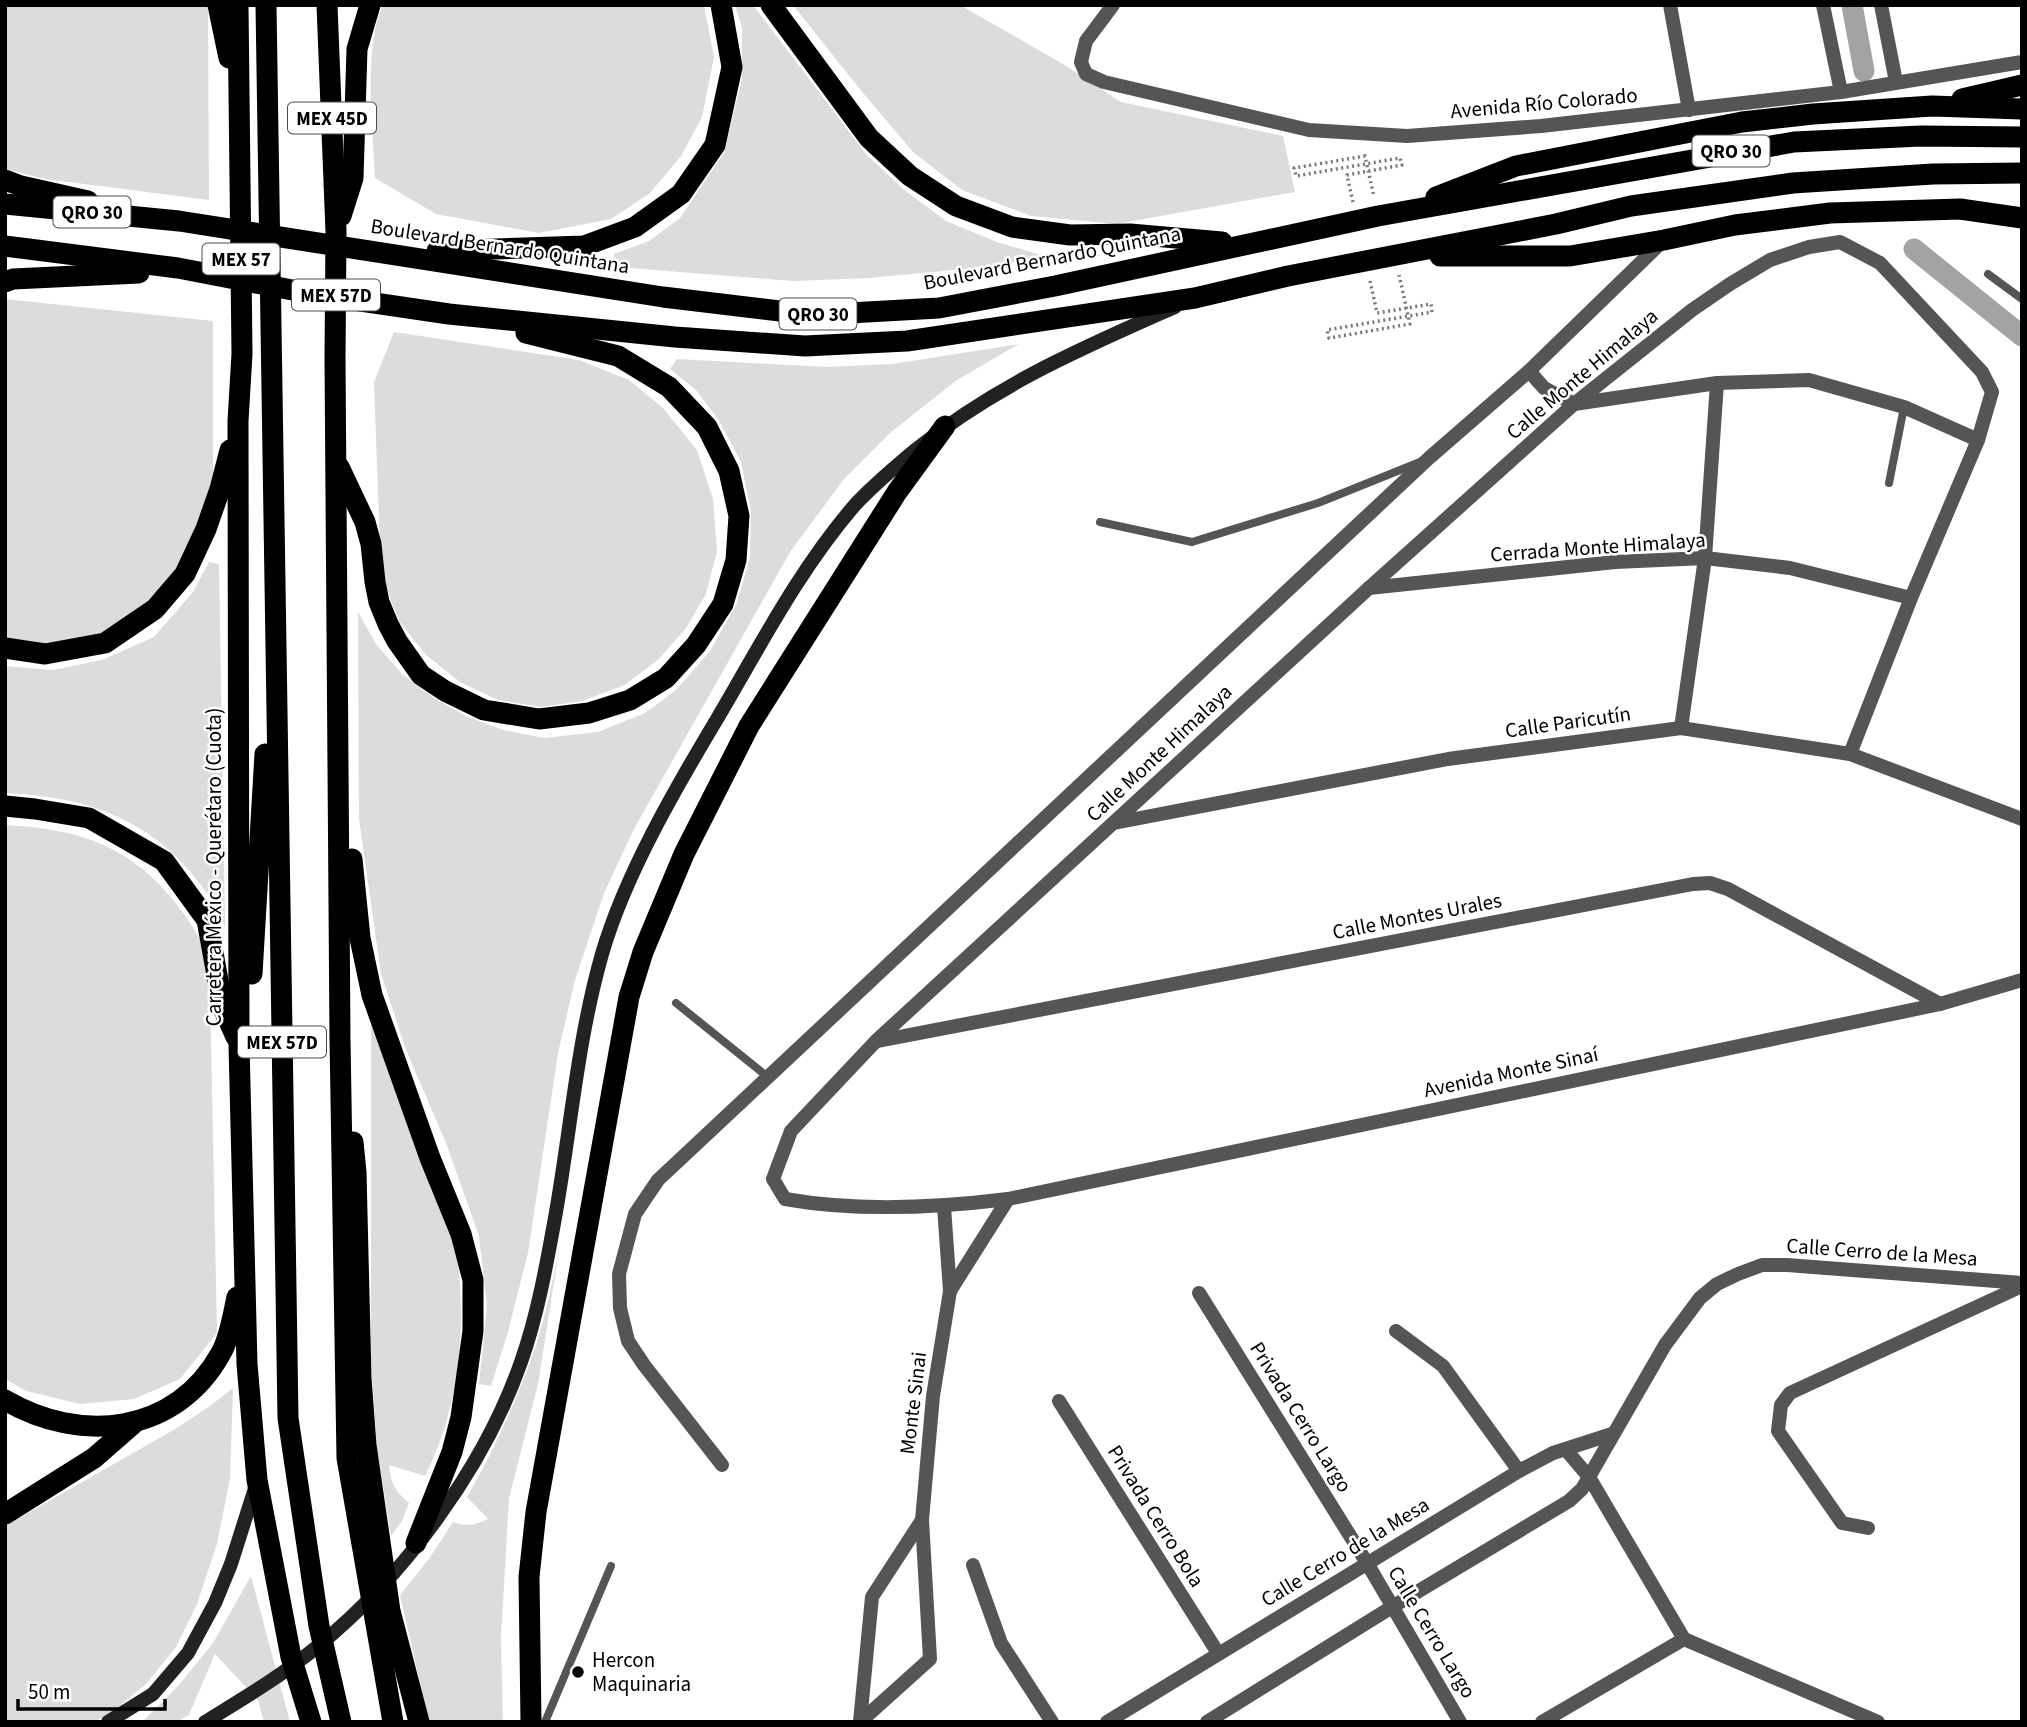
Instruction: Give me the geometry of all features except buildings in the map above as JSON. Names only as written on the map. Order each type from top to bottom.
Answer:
[{"type":"highway","points":[[218,5],[240,107]]},
{"type":"highway","name":"Carretera México - Querétaro (Cuota)","points":[[238,5],[242,354],[238,421],[239,1045],[247,1364],[257,1480],[290,1657],[310,1722]]},
{"type":"highway","name":"MEX 57D","points":[[266,5],[288,1418],[319,1626],[341,1722]]},
{"type":"highway","name":"MEX 45D","points":[[327,5],[337,232]]},
{"type":"highway","points":[[337,232],[353,178],[357,49],[369,5]]},
{"type":"highway","points":[[388,252],[583,246],[635,226],[681,194],[715,145],[732,67],[721,5]]},
{"type":"highway","points":[[771,5],[869,138],[910,176],[956,205],[1013,227],[1047,232],[1070,235],[1130,234],[1245,244]]},
{"type":"highway","points":[[1932,106],[2022,85]]},
{"type":"highway","points":[[1384,215],[1516,166],[1685,132],[1801,115],[1932,106],[2022,109]]},
{"type":"highway","name":"Boulevard Bernardo Quintana","points":[[5,204],[179,220],[663,297],[813,315],[939,308],[1055,286],[1384,215],[1794,142],[1921,136],[2022,137]]},
{"type":"highway","name":"QRO 30","points":[[5,246],[178,268],[313,294],[449,314],[675,337],[805,346],[907,341],[1195,298],[1288,275],[1556,224],[1630,206],[1793,183],[1933,174],[2022,173]]},
{"type":"highway","points":[[5,180],[21,186],[179,220]]},
{"type":"highway","points":[[1395,256],[1570,256],[1735,225],[1830,213],[1960,209],[2017,219]]},
{"type":"highway","name":"MEX 57D","points":[[337,232],[335,359],[340,1039],[347,1458],[393,1722]]},
{"type":"highway","points":[[5,282],[13,279],[110,275],[178,268]]},
{"type":"highway","points":[[337,462],[365,522],[371,544],[374,582],[379,602],[397,641],[421,674],[464,701],[484,710],[539,719],[589,713],[630,700],[666,678],[696,645],[723,604],[736,560],[739,516],[729,471],[707,427],[669,387],[618,356],[449,314]]},
{"type":"highway","points":[[5,648],[46,654],[105,643],[155,609],[185,574],[206,529],[238,421]]},
{"type":"highway","points":[[531,1722],[529,1577],[536,1512],[629,997],[684,854],[749,726],[897,492],[945,426]]},
{"type":"highway","points":[[339,676],[347,721],[350,761],[349,823],[355,892],[360,938],[372,995],[430,1158],[461,1234],[473,1280],[473,1331],[461,1417],[444,1492],[416,1543]]},
{"type":"highway","points":[[239,1045],[252,973],[266,740],[277,701]]},
{"type":"highway","points":[[5,806],[89,818],[164,861],[207,920],[223,1008],[239,1045]]},
{"type":"highway","points":[[340,1039],[356,1172],[361,1378],[369,1470],[390,1611],[419,1722]]},
{"type":"highway","points":[[5,1514],[94,1458],[133,1424],[168,1408],[192,1390],[208,1373],[222,1352],[232,1320],[244,1260]]},
{"type":"highway","points":[[5,1400],[33,1415],[58,1422],[86,1426],[133,1424]]},
{"type":"street","name":"Avenida Río Colorado","points":[[1113,5],[1086,41],[1081,62],[1087,74],[1104,82],[1309,130],[1407,136],[1541,126],[1841,92],[2022,62]]},
{"type":"street","points":[[1670,5],[1689,110]]},
{"type":"street","points":[[1823,5],[1841,92]]},
{"type":"street","points":[[1881,5],[1896,82]]},
{"type":"street","points":[[722,1465],[628,1341],[620,1308],[619,1274],[635,1214],[658,1180],[1429,458],[1529,371],[1664,240]]},
{"type":"street","name":"Calle Monte Himalaya","points":[[1008,1199],[944,1207],[817,1205],[785,1199],[773,1179],[791,1131],[876,1041],[1369,588],[1574,404],[1692,310],[1770,260],[1809,247],[1840,242],[1880,263],[1982,372],[1992,392],[1978,440]]},
{"type":"street","points":[[444,1492],[478,1455],[512,1386],[530,1333],[556,1212],[582,1044],[602,953],[628,883],[691,762],[803,573],[855,505],[889,472],[945,426],[1036,370],[1195,298]]},
{"type":"street","points":[[1529,371],[1544,388],[1574,404],[1717,383],[1809,380],[1904,407],[1978,440],[1911,598],[1850,754]]},
{"type":"street","points":[[1681,728],[1705,558],[1717,383]]},
{"type":"street","name":"Cerrada Monte Himalaya","points":[[1369,588],[1615,562],[1705,558],[1790,568],[1911,598]]},
{"type":"street","name":"Calle Paricutín","points":[[1112,824],[1448,759],[1681,728],[1850,754],[2022,819]]},
{"type":"street","name":"Calle Montes Urales","points":[[876,1041],[1693,884],[1710,883],[1728,889],[1940,1004]]},
{"type":"street","name":"Avenida Monte Sinaí","points":[[1008,1199],[1940,1004],[2022,980]]},
{"type":"street","name":"Monte Sinai","points":[[950,1291],[1008,1199]]},
{"type":"street","name":"Monte Sinai","points":[[860,1722],[930,1659],[922,1520],[933,1396],[950,1291],[944,1207]]},
{"type":"street","name":"Calle Cerro de la Mesa","points":[[1207,1722],[1392,1606],[1569,1501],[1582,1489],[1665,1345],[1700,1298],[1717,1284],[1762,1265],[2022,1284]]},
{"type":"street","points":[[1868,1528],[1842,1523],[1792,1453],[1777,1431],[1781,1405],[1790,1393],[2022,1284]]},
{"type":"street","name":"Privada Cerro Largo","points":[[1199,1293],[1367,1563]]},
{"type":"street","points":[[1396,1331],[1443,1366],[1519,1471]]},
{"type":"street","name":"Privada Cerro Bola","points":[[1059,1401],[1218,1653]]},
{"type":"street","name":"Calle Cerro de la Mesa","points":[[1107,1722],[1519,1471],[1553,1453],[1567,1451],[1612,1434]]},
{"type":"street","points":[[1567,1451],[1589,1477],[1684,1639],[1878,1722]]},
{"type":"street","points":[[108,1722],[153,1694],[188,1653],[215,1603],[231,1564],[257,1480]]},
{"type":"street","name":"Monte Sinai","points":[[860,1722],[872,1597],[922,1520]]},
{"type":"street","points":[[205,1722],[260,1688],[318,1646],[359,1609],[416,1543]]},
{"type":"street","name":"Calle Cerro Largo","points":[[1367,1563],[1460,1722]]},
{"type":"street","points":[[973,1565],[1001,1643],[1052,1722]]},
{"type":"street","points":[[1542,1722],[1684,1639]]},
{"type":"lane","points":[[1988,274],[2022,299]]},
{"type":"lane","points":[[1889,483],[1904,407]]},
{"type":"lane","points":[[1100,522],[1192,542],[1318,503],[1429,458]]},
{"type":"lane","points":[[676,1003],[769,1078]]},
{"type":"lane","points":[[545,1722],[611,1566]]},
{"type":"path","points":[[1365,156],[1384,215]]},
{"type":"path","points":[[1395,256],[1410,324]]},
{"type":"shaded area","points":[[5,5],[208,5],[209,200],[45,179],[5,169]]},
{"type":"shaded area","points":[[383,5],[704,5],[714,57],[702,117],[681,156],[649,194],[611,219],[539,233],[436,214],[375,178],[371,66],[373,43]]},
{"type":"shaded area","points":[[735,5],[753,5],[866,154],[903,189],[946,221],[997,242],[1048,257],[965,269],[868,278],[794,281],[617,267],[614,254],[649,241],[680,218],[724,153],[742,79],[742,28]]},
{"type":"shaded area","points":[[793,5],[960,5],[1063,64],[1121,102],[1283,136],[1295,192],[1116,224],[1031,216],[962,190],[913,152]]},
{"type":"shaded area","points":[[5,299],[213,321],[213,479],[188,559],[136,615],[81,641],[55,646],[5,642]]},
{"type":"shaded area","points":[[394,332],[579,360],[629,380],[663,408],[697,450],[713,499],[717,551],[706,594],[686,628],[659,659],[625,685],[582,701],[541,707],[498,700],[460,682],[426,655],[399,621],[381,574],[374,382]]},
{"type":"shaded area","points":[[1019,344],[957,380],[891,432],[844,479],[790,552],[634,829],[604,893],[575,980],[558,1053],[528,1253],[491,1386],[479,1384],[487,1306],[479,1236],[446,1143],[406,1050],[381,974],[359,819],[358,612],[376,644],[403,675],[432,697],[466,716],[503,730],[545,738],[598,732],[645,713],[675,691],[710,651],[736,605],[750,557],[751,512],[741,462],[718,419],[696,390],[670,369],[677,359],[827,367],[892,364]]},
{"type":"shaded area","points":[[209,562],[219,564],[225,926],[206,893],[184,864],[140,829],[91,807],[35,795],[5,793],[5,666],[53,670],[102,660],[154,637],[193,592]]},
{"type":"shaded area","points":[[5,825],[78,836],[119,853],[138,866],[174,901],[195,931],[205,953],[210,989],[217,1333],[180,1379],[134,1399],[80,1404],[26,1391],[5,1379]]},
{"type":"shaded area","points":[[371,1020],[421,1147],[458,1256],[461,1312],[458,1361],[450,1408],[425,1476],[389,1465],[394,1487],[409,1503],[402,1521],[391,1536],[377,1447],[371,1361]]},
{"type":"shaded area","points":[[559,1251],[538,1384],[509,1498],[501,1637],[503,1722],[429,1722],[400,1595],[453,1522],[471,1525],[488,1519],[467,1497],[505,1422],[529,1365],[543,1322]]},
{"type":"shaded area","points":[[233,1388],[230,1478],[217,1544],[197,1604],[176,1647],[146,1684],[111,1713],[94,1722],[5,1722],[5,1526],[177,1428]]},
{"type":"shaded area","points":[[251,1576],[290,1722],[264,1722],[258,1700],[215,1654],[189,1715],[177,1722],[142,1722],[179,1685],[213,1643]]},
{"type":"waterway","points":[[1852,5],[1864,71]]},
{"type":"waterway","points":[[1914,249],[2022,336]]},
{"type":"place","name":"Hercon Maquinaria","points":[[578,1672]]}]
